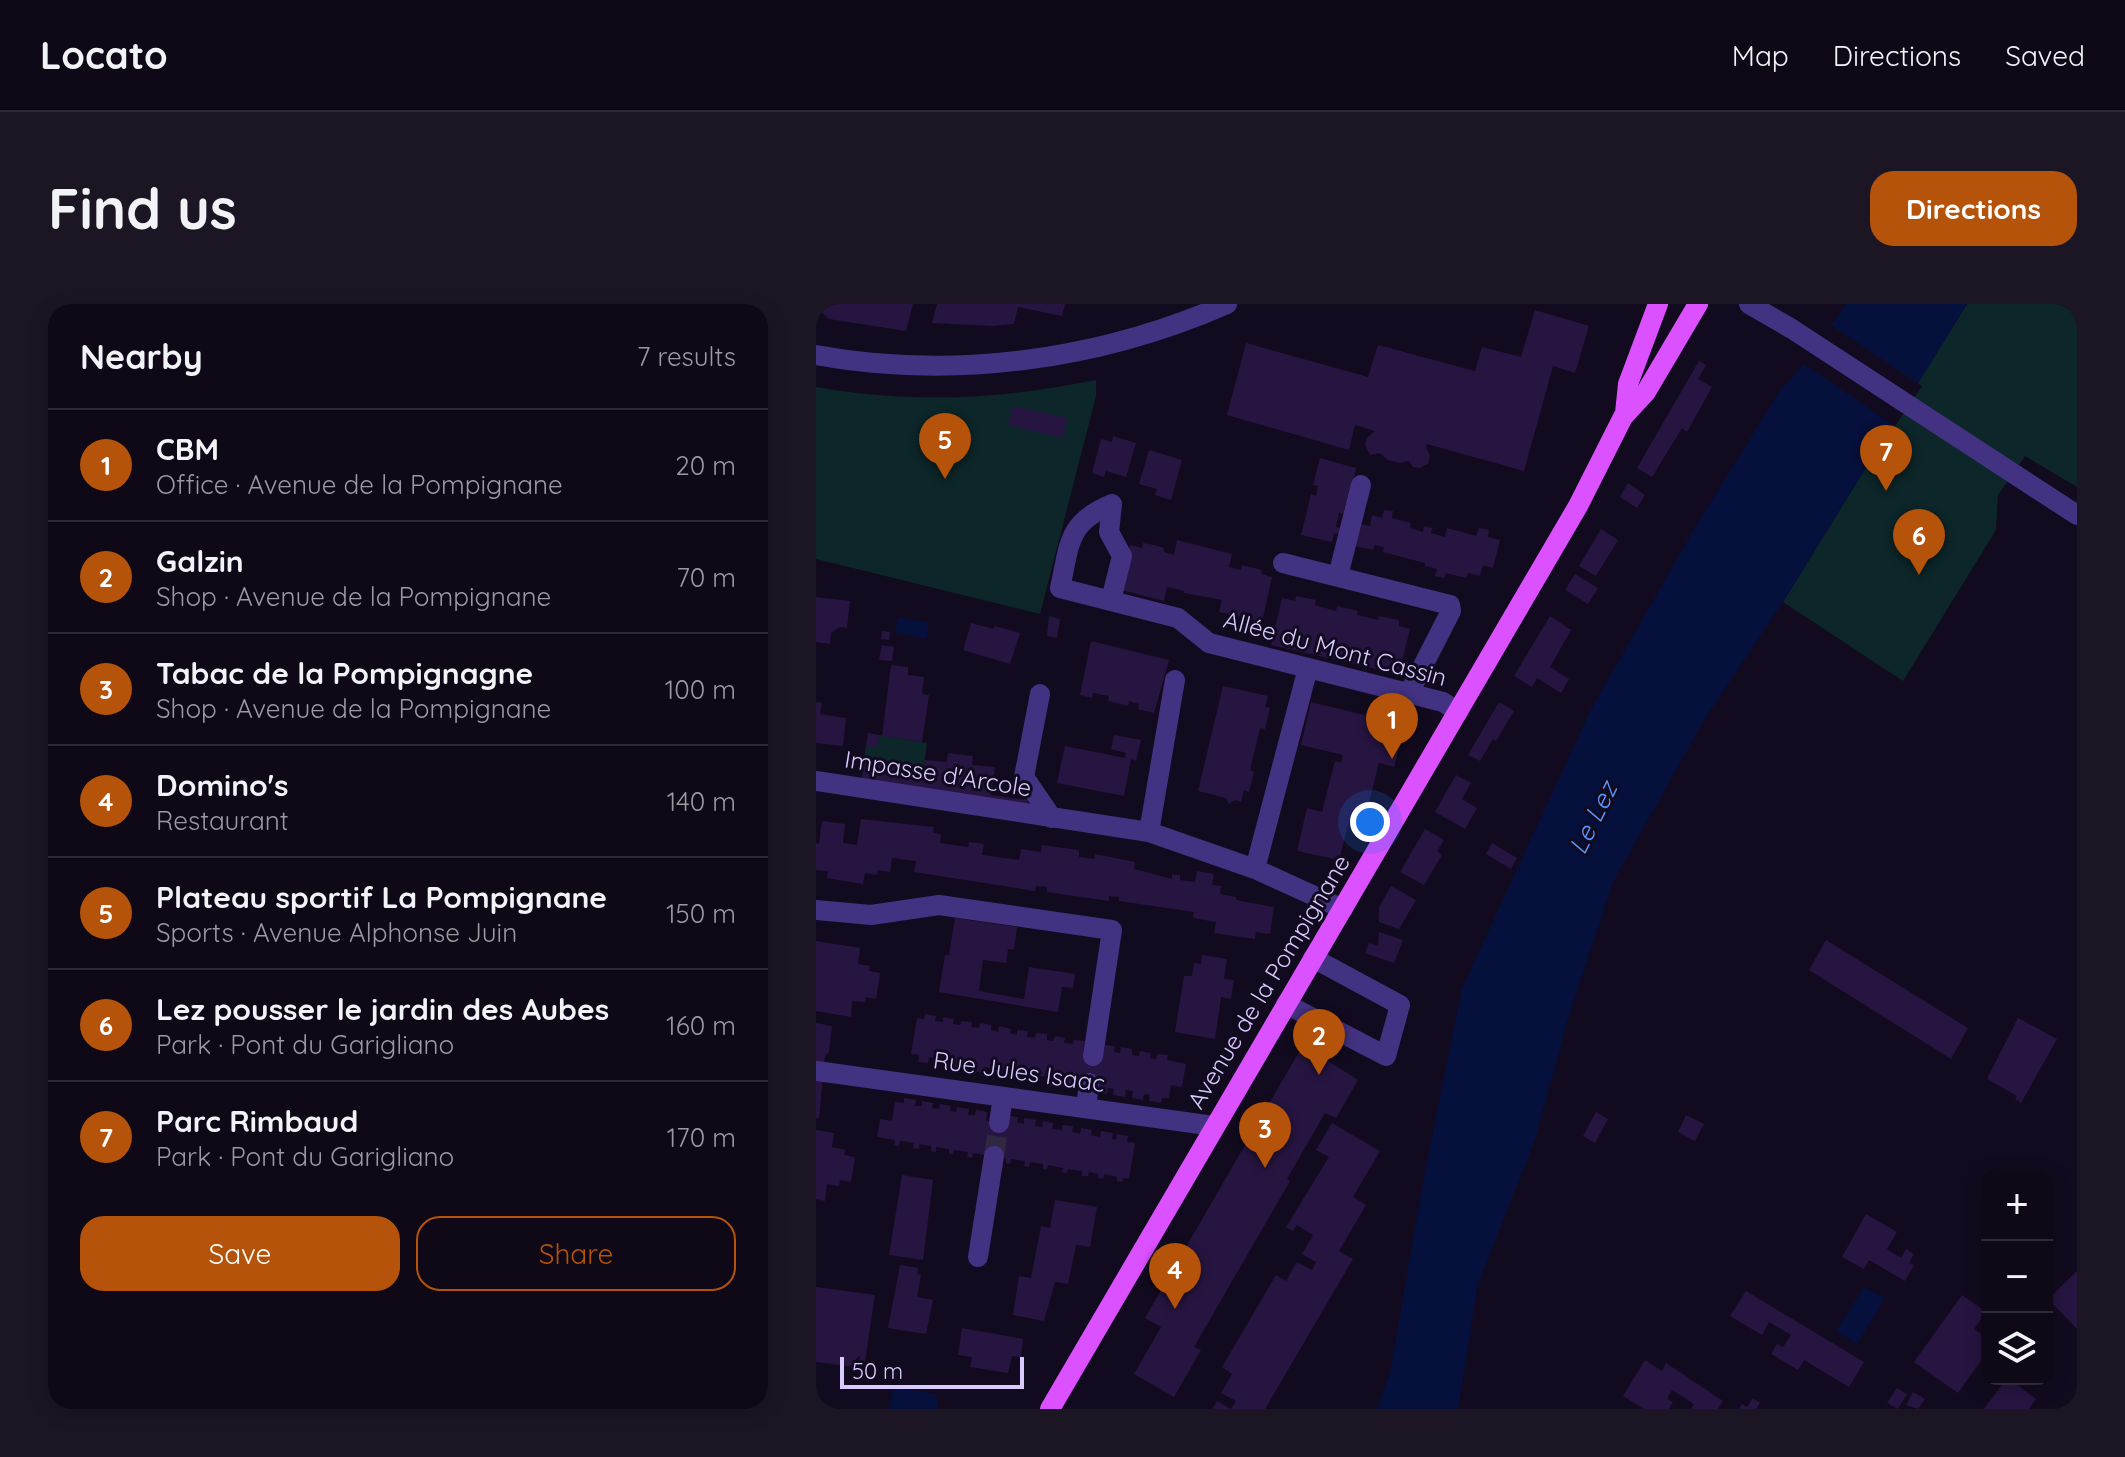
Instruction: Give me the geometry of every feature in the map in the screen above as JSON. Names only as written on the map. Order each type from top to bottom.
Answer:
[{"type":"main road","name":"Avenue de la Pompignane","points":[[1625,413],[1628,384],[1658,304]]},
{"type":"main road","name":"Avenue de la Pompignane","points":[[1050,1409],[1578,506],[1625,413],[1646,392],[1698,304]]},
{"type":"street","points":[[816,355],[892,366],[1020,362],[1104,347],[1144,336],[1227,304]]},
{"type":"street","points":[[1749,304],[2077,515]]},
{"type":"street","points":[[1338,576],[1361,485]]},
{"type":"street","name":"Allée du Mont Cassin","points":[[1111,600],[1122,556],[1109,532],[1112,504],[1097,510],[1074,528],[1060,588],[1178,618],[1209,643],[1443,702],[1458,712]]},
{"type":"street","points":[[1283,563],[1450,605],[1451,611],[1409,693]]},
{"type":"street","points":[[1255,869],[1308,668]]},
{"type":"street","points":[[1149,832],[1175,680]]},
{"type":"street","name":"Impasse d'Arcole","points":[[1040,694],[1024,777],[1052,818]]},
{"type":"street","name":"Impasse d'Arcole","points":[[816,781],[1149,832],[1255,869],[1343,909]]},
{"type":"street","points":[[816,910],[871,915],[939,905],[1112,930],[1093,1056]]},
{"type":"street","points":[[1286,1004],[1386,1056],[1400,1005],[1313,958]]},
{"type":"street","name":"Rue Jules Isaac","points":[[816,1071],[1214,1126]]},
{"type":"street","points":[[1086,1107],[1089,1083]]},
{"type":"street","points":[[999,1123],[1003,1097]]},
{"type":"street","points":[[978,1257],[994,1156]]},
{"type":"green space","points":[[1967,304],[2077,304],[2077,487],[2025,456],[1998,495],[1996,530],[1903,681],[1783,602]]},
{"type":"green space","points":[[1096,380],[1096,396],[1040,614],[816,559],[816,387],[887,396],[956,397],[1026,392]]},
{"type":"green space","points":[[879,735],[927,743],[924,766],[864,758],[866,746],[877,747]]},
{"type":"water","name":"Le Lez","points":[[1846,304],[1967,304],[1783,602],[1703,722],[1613,882],[1568,1019],[1535,1140],[1478,1284],[1458,1409],[1377,1409],[1390,1372],[1425,1171],[1462,988],[1590,711],[1694,529],[1781,389],[1804,364]]},
{"type":"water","points":[[898,617],[929,623],[926,639],[895,632]]},
{"type":"water","points":[[1864,1287],[1885,1298],[1857,1344],[1836,1331]]},
{"type":"water","points":[[893,1387],[936,1394],[938,1409],[889,1409]]},
{"type":"pier","points":[[1831,325],[1922,386],[1895,426],[1804,364]]},
{"type":"building","points":[[816,304],[913,304],[906,331],[829,319]]},
{"type":"building","points":[[937,304],[1065,304],[1062,316],[1018,307],[1014,324],[992,326],[932,323]]},
{"type":"building","points":[[1535,310],[1589,326],[1575,373],[1553,366],[1524,471],[1427,444],[1430,455],[1428,464],[1413,467],[1409,461],[1400,463],[1388,460],[1380,453],[1370,455],[1365,445],[1367,438],[1375,431],[1355,425],[1349,450],[1227,415],[1246,343],[1368,377],[1378,345],[1475,371],[1482,347],[1521,357]]},
{"type":"building","points":[[1699,361],[1706,365],[1698,379],[1712,387],[1687,432],[1682,428],[1652,477],[1637,468]]},
{"type":"building","points":[[1013,406],[1068,418],[1063,438],[1008,425]]},
{"type":"building","points":[[1113,436],[1136,443],[1126,477],[1106,471],[1104,477],[1092,473],[1101,439],[1112,442]]},
{"type":"building","points":[[1149,450],[1182,460],[1171,500],[1155,495],[1157,489],[1139,484]]},
{"type":"building","points":[[1320,458],[1356,468],[1348,504],[1343,514],[1339,513],[1336,527],[1340,528],[1339,534],[1334,533],[1332,542],[1301,535],[1311,494],[1316,496],[1318,486],[1313,485]]},
{"type":"building","points":[[1628,483],[1645,495],[1637,508],[1620,497]]},
{"type":"building","points":[[1384,510],[1393,511],[1392,518],[1411,523],[1410,528],[1423,532],[1424,526],[1432,528],[1431,533],[1445,537],[1447,528],[1476,536],[1479,528],[1489,530],[1488,537],[1500,540],[1493,568],[1483,565],[1480,576],[1468,573],[1466,578],[1446,573],[1444,578],[1435,576],[1437,569],[1425,566],[1425,563],[1383,552],[1384,547],[1375,545],[1373,550],[1355,546],[1360,524],[1370,526],[1372,515],[1382,518]]},
{"type":"building","points":[[1601,529],[1618,540],[1596,576],[1579,566]]},
{"type":"building","points":[[1177,540],[1232,554],[1229,567],[1241,570],[1242,565],[1262,570],[1261,574],[1272,577],[1262,622],[1219,612],[1222,600],[1167,587],[1164,601],[1121,590],[1130,545],[1142,548],[1143,543],[1154,545],[1174,555]]},
{"type":"building","points":[[1575,574],[1598,588],[1588,604],[1565,590]]},
{"type":"building","points":[[1296,596],[1316,600],[1315,605],[1336,611],[1337,606],[1378,620],[1379,616],[1399,620],[1399,626],[1410,629],[1399,674],[1271,645],[1282,598],[1295,601]]},
{"type":"building","points":[[816,597],[850,601],[847,628],[840,627],[831,633],[830,644],[816,642]]},
{"type":"building","points":[[1049,616],[1060,619],[1057,638],[1047,636]]},
{"type":"building","points":[[1550,616],[1571,630],[1550,667],[1569,679],[1561,693],[1537,678],[1532,687],[1514,676]]},
{"type":"building","points":[[971,623],[1020,633],[1010,664],[963,650]]},
{"type":"building","points":[[882,631],[890,632],[889,640],[881,639]]},
{"type":"building","points":[[1091,641],[1169,660],[1154,713],[1138,709],[1139,704],[1129,701],[1128,706],[1108,701],[1109,696],[1093,693],[1092,698],[1080,695]]},
{"type":"building","points":[[882,645],[894,647],[892,661],[879,660]]},
{"type":"building","points":[[891,665],[908,667],[908,675],[924,677],[922,694],[929,695],[922,742],[882,736]]},
{"type":"building","points":[[1223,686],[1268,696],[1265,707],[1270,708],[1265,729],[1260,728],[1250,770],[1254,772],[1249,792],[1244,790],[1241,802],[1235,800],[1229,804],[1226,798],[1198,791]]},
{"type":"building","points":[[816,702],[822,703],[820,714],[846,718],[843,746],[816,743]]},
{"type":"building","points":[[1311,702],[1405,725],[1394,767],[1379,763],[1366,814],[1352,810],[1339,860],[1297,851],[1307,808],[1322,812],[1335,761],[1341,763],[1343,755],[1301,745]]},
{"type":"building","points":[[1499,702],[1514,711],[1480,761],[1468,755]]},
{"type":"building","points":[[868,733],[879,735],[877,748],[866,746]]},
{"type":"building","points":[[1114,735],[1141,740],[1136,761],[1131,759],[1124,796],[1057,783],[1065,746],[1125,758],[1126,753],[1111,749]]},
{"type":"building","points":[[948,753],[973,756],[972,765],[995,767],[991,795],[1028,800],[1027,810],[862,781],[864,758],[924,766],[925,760],[947,762]]},
{"type":"building","points":[[1456,775],[1471,783],[1462,799],[1477,808],[1465,829],[1435,812]]},
{"type":"building","points":[[861,819],[934,827],[933,833],[941,834],[940,843],[968,847],[969,842],[984,844],[982,855],[1019,860],[1021,849],[1041,852],[1042,845],[1079,850],[1079,857],[1094,859],[1095,854],[1135,862],[1134,869],[1172,879],[1172,874],[1180,875],[1180,880],[1195,882],[1197,871],[1214,874],[1212,885],[1221,886],[1220,894],[1274,907],[1270,934],[1256,932],[1255,939],[1214,933],[1216,922],[1193,918],[1194,912],[1119,901],[1119,897],[1109,896],[1109,901],[1047,892],[1047,887],[1036,886],[1035,891],[914,872],[916,861],[892,858],[890,872],[878,870],[877,875],[865,873],[863,884],[827,878],[828,871],[816,870],[816,843],[819,844],[822,821],[845,824],[843,843],[857,845]]},
{"type":"building","points":[[1425,829],[1444,840],[1437,851],[1442,855],[1424,885],[1400,872]]},
{"type":"building","points":[[1492,843],[1517,858],[1511,869],[1486,854]]},
{"type":"building","points":[[1391,886],[1416,900],[1399,929],[1379,922],[1379,907]]},
{"type":"building","points":[[955,918],[1017,927],[1014,950],[1008,949],[1006,963],[983,960],[979,991],[1024,999],[1029,967],[1075,974],[1073,988],[1062,987],[1058,1012],[939,992]]},
{"type":"building","points":[[1379,932],[1403,940],[1394,963],[1365,953],[1369,943],[1378,946]]},
{"type":"building","points":[[1826,940],[1968,1028],[1951,1059],[1809,970]]},
{"type":"building","points":[[816,941],[860,948],[858,964],[870,966],[869,971],[880,973],[876,999],[866,997],[865,1002],[852,1001],[851,1017],[816,1011]]},
{"type":"building","points":[[1202,955],[1227,959],[1224,979],[1234,980],[1231,999],[1221,997],[1215,1039],[1175,1032],[1184,976],[1192,976],[1194,963],[1201,964]]},
{"type":"building","points":[[925,1014],[936,1016],[935,1021],[943,1022],[943,1017],[954,1019],[953,1024],[972,1022],[971,1027],[979,1028],[980,1023],[991,1025],[991,1030],[998,1032],[999,1026],[1011,1029],[1010,1033],[1017,1035],[1017,1030],[1028,1031],[1027,1037],[1035,1038],[1036,1033],[1047,1034],[1047,1040],[1053,1041],[1055,1036],[1065,1038],[1064,1043],[1085,1041],[1083,1054],[1104,1045],[1115,1046],[1114,1052],[1120,1053],[1121,1047],[1132,1049],[1132,1055],[1139,1056],[1140,1051],[1151,1053],[1150,1058],[1156,1059],[1157,1054],[1168,1055],[1167,1060],[1186,1064],[1182,1087],[1171,1085],[1169,1098],[1162,1098],[1161,1103],[1149,1101],[1150,1095],[1144,1094],[1143,1100],[1132,1098],[1133,1091],[1126,1090],[1125,1097],[1113,1095],[1114,1089],[1108,1088],[1107,1094],[1095,1092],[1097,1085],[1078,1081],[1077,1089],[1067,1087],[1068,1081],[1058,1079],[1057,1085],[1047,1083],[1048,1077],[1040,1076],[1039,1082],[1028,1080],[1029,1075],[1022,1073],[1020,1079],[1010,1077],[1011,1071],[1003,1070],[1002,1076],[991,1074],[992,1068],[984,1067],[983,1073],[972,1071],[973,1065],[965,1064],[964,1069],[954,1068],[955,1062],[947,1060],[946,1066],[936,1065],[937,1059],[929,1057],[928,1063],[918,1062],[919,1055],[911,1054],[917,1018],[924,1019]]},
{"type":"building","points":[[2018,1018],[2057,1039],[2021,1103],[2015,1099],[2017,1096],[1987,1079]]},
{"type":"building","points":[[816,1023],[832,1026],[829,1052],[825,1056],[819,1118],[816,1118]]},
{"type":"building","points":[[1303,1045],[1358,1080],[1336,1118],[1325,1113],[1287,1179],[1290,1181],[1194,1347],[1201,1350],[1174,1397],[1134,1374],[1161,1327],[1145,1318]]},
{"type":"building","points":[[904,1098],[916,1100],[915,1106],[922,1106],[922,1101],[933,1103],[932,1108],[939,1109],[940,1104],[951,1106],[950,1111],[956,1112],[957,1107],[969,1109],[968,1115],[975,1115],[976,1110],[987,1112],[986,1121],[999,1123],[1005,1115],[1018,1117],[1017,1123],[1024,1124],[1024,1118],[1036,1120],[1035,1126],[1042,1127],[1043,1121],[1053,1123],[1052,1129],[1062,1130],[1062,1125],[1073,1126],[1072,1132],[1080,1134],[1081,1128],[1092,1130],[1091,1135],[1100,1137],[1101,1131],[1113,1133],[1112,1139],[1116,1140],[1117,1134],[1128,1136],[1127,1142],[1135,1143],[1129,1179],[1117,1181],[1117,1177],[1104,1174],[1103,1179],[1089,1172],[1088,1176],[1082,1176],[1082,1171],[1068,1169],[1067,1173],[1062,1172],[1063,1168],[1048,1165],[1047,1170],[1043,1169],[1043,1164],[1030,1162],[1029,1167],[1024,1166],[1025,1161],[1011,1159],[1010,1164],[1006,1163],[1006,1158],[973,1153],[972,1158],[967,1157],[968,1152],[954,1150],[953,1154],[949,1154],[949,1149],[936,1147],[936,1152],[931,1151],[931,1146],[919,1144],[919,1149],[913,1148],[914,1143],[900,1141],[899,1146],[894,1145],[895,1140],[877,1137],[880,1119],[892,1121],[895,1102],[904,1103]]},
{"type":"building","points":[[1596,1112],[1608,1119],[1595,1143],[1583,1136]]},
{"type":"building","points":[[1686,1115],[1704,1124],[1695,1141],[1678,1132]]},
{"type":"building","points":[[1332,1123],[1380,1151],[1353,1197],[1366,1205],[1339,1251],[1353,1259],[1265,1409],[1231,1409],[1236,1401],[1221,1393],[1232,1374],[1222,1367],[1276,1275],[1286,1281],[1297,1262],[1312,1270],[1316,1262],[1302,1254],[1313,1235],[1297,1225],[1293,1231],[1286,1227],[1329,1157],[1316,1150]]},
{"type":"building","points":[[816,1130],[834,1133],[832,1147],[845,1150],[844,1155],[855,1157],[851,1182],[840,1180],[839,1186],[827,1184],[825,1201],[816,1199]]},
{"type":"building","points":[[902,1175],[933,1180],[923,1260],[889,1255]]},
{"type":"building","points":[[1055,1200],[1097,1207],[1090,1247],[1076,1245],[1068,1284],[1055,1282],[1044,1321],[1013,1315],[1019,1276],[1031,1278],[1041,1226],[1050,1228]]},
{"type":"building","points":[[1866,1214],[1897,1232],[1887,1249],[1901,1258],[1906,1249],[1914,1254],[1909,1263],[1914,1265],[1905,1281],[1869,1260],[1864,1269],[1842,1257]]},
{"type":"building","points":[[900,1265],[918,1268],[917,1274],[921,1275],[917,1297],[933,1300],[926,1334],[888,1328]]},
{"type":"building","points":[[2077,1271],[2077,1329],[2053,1304],[2053,1294]]},
{"type":"building","points":[[816,1287],[875,1295],[864,1368],[816,1362]]},
{"type":"building","points":[[1746,1291],[1864,1362],[1849,1387],[1804,1360],[1798,1370],[1771,1354],[1777,1344],[1783,1347],[1791,1335],[1769,1322],[1762,1335],[1730,1316]]},
{"type":"building","points":[[1962,1295],[1981,1308],[1981,1319],[1974,1329],[1981,1334],[1981,1360],[1958,1393],[1914,1362]]},
{"type":"building","points":[[962,1328],[1023,1339],[1021,1357],[1012,1356],[1008,1373],[970,1367],[972,1357],[958,1355]]},
{"type":"building","points":[[1645,1360],[1662,1371],[1666,1363],[1723,1401],[1718,1409],[1691,1409],[1694,1404],[1672,1390],[1667,1399],[1673,1402],[1669,1409],[1644,1409],[1623,1396]]},
{"type":"building","points":[[2002,1385],[2018,1385],[2036,1399],[2029,1409],[1984,1409]]},
{"type":"building","points":[[1897,1388],[1907,1394],[1898,1409],[1887,1403]]},
{"type":"building","points":[[1913,1392],[1925,1399],[1918,1409],[1906,1405]]},
{"type":"building","points":[[1753,1398],[1760,1403],[1756,1409],[1739,1409],[1742,1404],[1747,1407]]},
{"type":"building","points":[[1217,1401],[1231,1409],[1212,1409]]},
{"type":"tunnel","points":[[994,1156],[999,1123]]},
{"type":"place","name":"Plateau sportif La Pompignane","points":[[945,479]]},
{"type":"place","name":"Parc Rimbaud","points":[[1886,491]]},
{"type":"place","name":"Lez pousser le jardin des Aubes","points":[[1919,575]]},
{"type":"place","name":"CBM","points":[[1392,759]]},
{"type":"place","name":"Galzin","points":[[1319,1075]]},
{"type":"place","name":"Tabac de la Pompignagne","points":[[1265,1168]]},
{"type":"place","name":"Domino's","points":[[1175,1309]]}]
